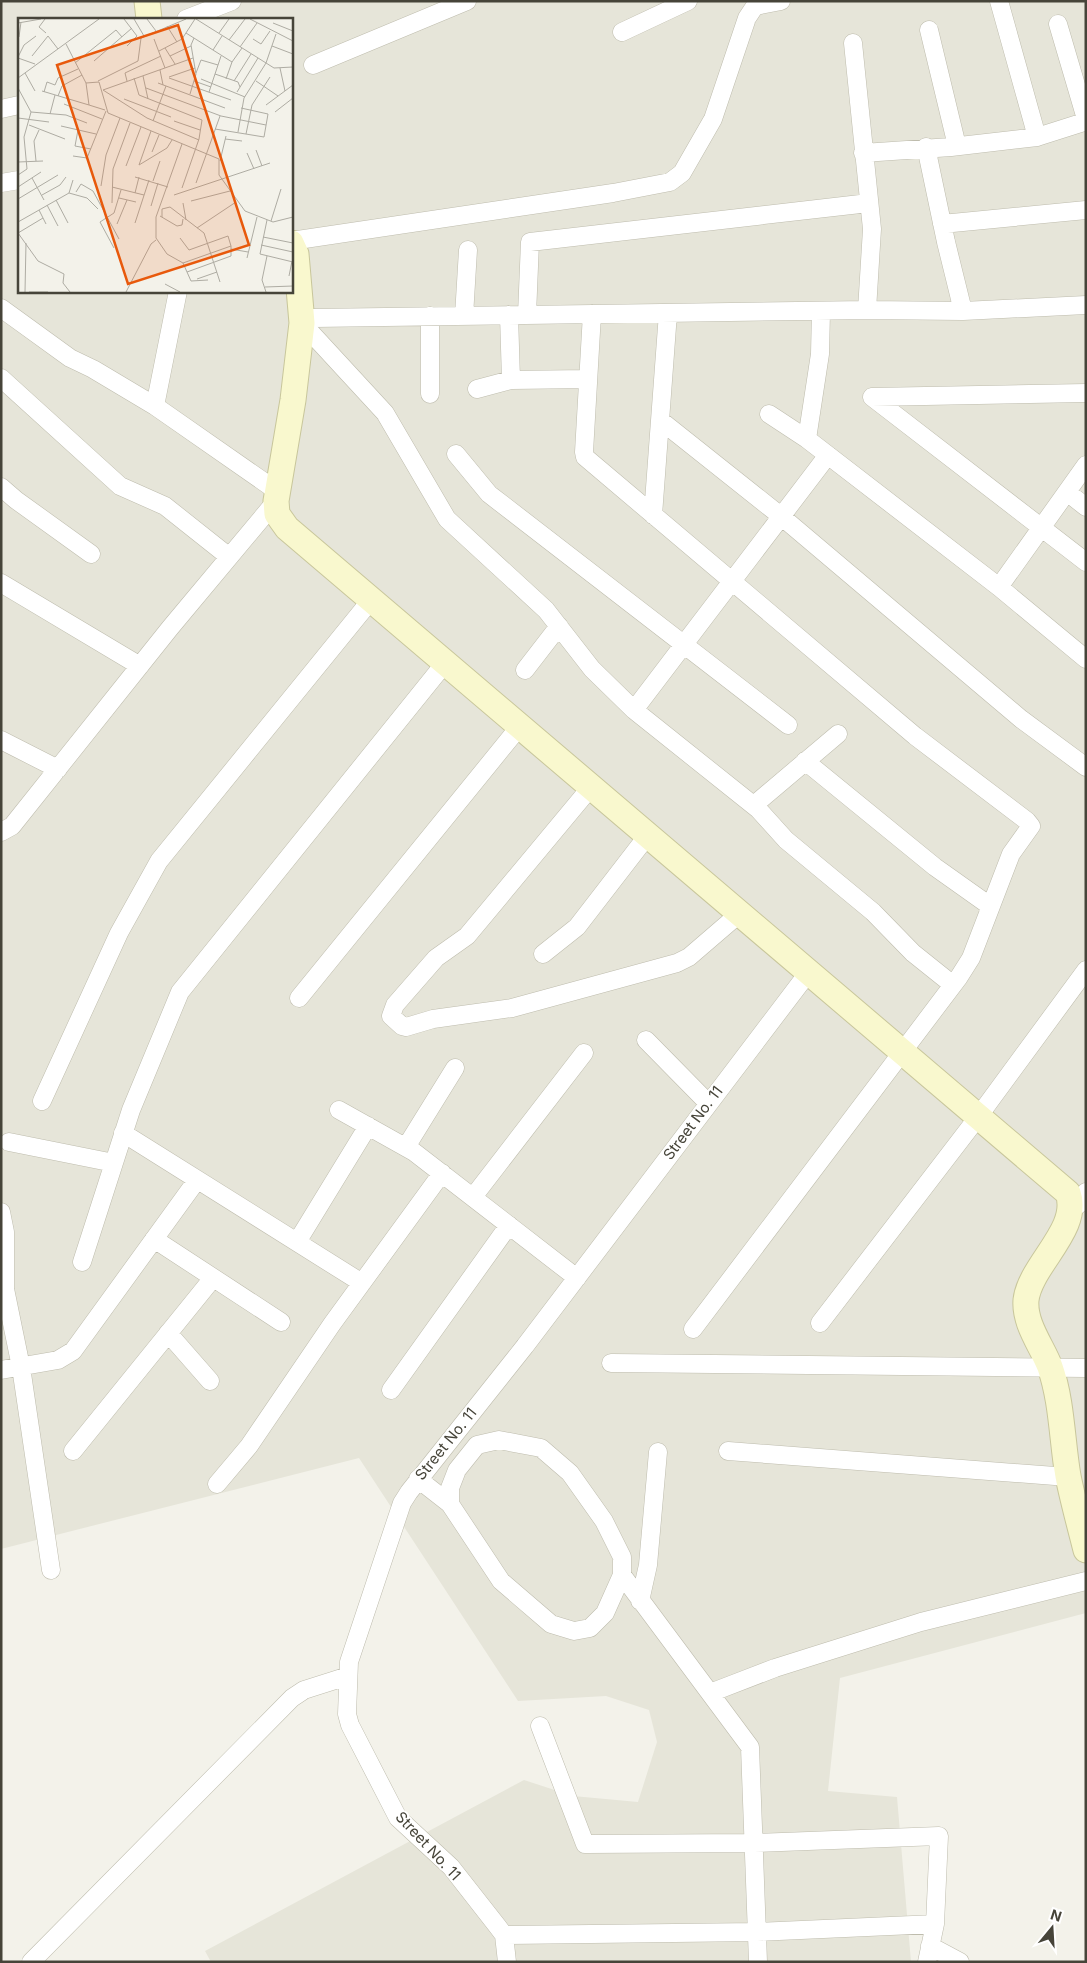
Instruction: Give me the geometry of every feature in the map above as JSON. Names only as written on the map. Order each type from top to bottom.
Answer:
[{"type":"street","points":[[147,1],[149,18]]},
{"type":"street","points":[[189,18],[232,1]]},
{"type":"street","points":[[312,65],[467,1]]},
{"type":"street","points":[[622,32],[688,1]]},
{"type":"street","points":[[292,242],[613,193],[670,182],[682,173],[713,119],[747,18],[755,6],[781,1]]},
{"type":"street","points":[[999,1],[1037,137]]},
{"type":"street","points":[[863,152],[956,146],[1037,137],[1086,119],[1058,24]]},
{"type":"street","points":[[929,30],[956,146]]},
{"type":"street","points":[[853,44],[872,229],[867,310]]},
{"type":"street","points":[[1,110],[18,105]]},
{"type":"street","points":[[926,147],[963,311]]},
{"type":"street","points":[[1,183],[18,180]]},
{"type":"street","points":[[527,315],[530,242],[869,203]]},
{"type":"street","points":[[942,224],[1086,210]]},
{"type":"street","points":[[292,244],[296,254],[302,323],[294,400],[276,496],[277,514],[287,528],[1068,1193],[1071,1201],[1070,1211],[1026,1299],[1027,1316],[1050,1368],[1068,1477],[1086,1550]]},
{"type":"street","points":[[464,316],[468,250]]},
{"type":"street","points":[[155,406],[178,292]]},
{"type":"street","points":[[302,323],[314,318],[867,310],[963,311],[1086,305]]},
{"type":"street","points":[[1,308],[70,358],[93,369],[155,406],[276,496]]},
{"type":"street","points":[[807,439],[820,354],[821,311]]},
{"type":"street","points":[[653,515],[668,313]]},
{"type":"street","points":[[592,314],[587,379],[585,457],[915,736],[1030,823],[1031,826],[1011,854],[1005,867],[971,958],[692,1329]]},
{"type":"street","points":[[508,315],[511,380]]},
{"type":"street","points":[[430,316],[430,394]]},
{"type":"street","points":[[302,323],[385,413],[447,519],[546,610],[592,669],[634,710],[754,805],[786,840],[873,912],[913,953],[952,985]]},
{"type":"street","points":[[1,378],[120,486],[165,506],[228,556]]},
{"type":"street","points":[[477,389],[511,380],[587,379]]},
{"type":"street","points":[[1086,393],[872,397],[1086,562]]},
{"type":"street","points":[[768,414],[828,455],[999,587],[1086,659]]},
{"type":"street","points":[[660,420],[782,517],[1021,719],[1086,767]]},
{"type":"street","points":[[456,454],[489,494],[788,725]]},
{"type":"street","points":[[634,710],[828,455]]},
{"type":"street","points":[[999,587],[1086,465]]},
{"type":"street","points":[[1,487],[91,554]]},
{"type":"street","points":[[1067,492],[1086,507]]},
{"type":"street","points":[[1,832],[12,826],[276,496]]},
{"type":"street","points":[[1,583],[140,666]]},
{"type":"street","points":[[42,1101],[119,933],[159,861],[371,600]]},
{"type":"street","points":[[525,670],[559,626]]},
{"type":"street","points":[[82,1262],[123,1133],[180,992],[445,663]]},
{"type":"street","points":[[299,998],[520,726]]},
{"type":"street","points":[[754,805],[838,734]]},
{"type":"street","points":[[1,740],[58,769]]},
{"type":"street","points":[[805,761],[935,867],[990,906]]},
{"type":"street","points":[[591,787],[468,936],[436,958],[395,1005],[391,1016],[402,1026],[411,1027],[432,1019],[512,1008],[677,963],[688,957],[739,914]]},
{"type":"street","points":[[543,954],[577,926],[648,836]]},
{"type":"street","points":[[820,1323],[978,1117],[1086,970]]},
{"type":"street","name":"Street No. 11","points":[[504,1935],[450,1868],[398,1818],[350,1725],[347,1714],[350,1662],[402,1503],[418,1479],[525,1346],[808,973]]},
{"type":"street","points":[[646,1040],[708,1103]]},
{"type":"street","points":[[473,1197],[584,1053]]},
{"type":"street","points":[[406,1147],[455,1068]]},
{"type":"street","points":[[339,1110],[406,1147],[509,1224],[577,1278]]},
{"type":"street","points":[[297,1242],[368,1126]]},
{"type":"street","points":[[123,1133],[362,1283]]},
{"type":"street","points":[[9,1142],[114,1163]]},
{"type":"street","points":[[217,1484],[249,1446],[362,1283],[442,1173]]},
{"type":"street","points":[[1,1370],[58,1360],[73,1351],[197,1180]]},
{"type":"street","points":[[1070,1211],[1079,1204],[1086,1192]]},
{"type":"street","points":[[1,1212],[6,1232],[5,1289],[21,1367],[51,1570]]},
{"type":"street","points":[[391,1390],[509,1224]]},
{"type":"street","points":[[154,1239],[281,1322]]},
{"type":"street","points":[[73,1451],[213,1278]]},
{"type":"street","points":[[168,1333],[210,1381]]},
{"type":"street","points":[[611,1363],[1086,1368]]},
{"type":"street","points":[[418,1479],[450,1504],[501,1581],[552,1624],[574,1630],[590,1628],[605,1613],[622,1575],[622,1557],[604,1521],[570,1473],[541,1448],[499,1440],[477,1445],[457,1470],[450,1488],[450,1504]]},
{"type":"street","points":[[728,1451],[1068,1477]]},
{"type":"street","points":[[640,1602],[648,1565],[658,1452]]},
{"type":"street","points":[[622,1575],[640,1602],[750,1747],[758,1962]]},
{"type":"street","points":[[710,1693],[775,1668],[921,1622],[1086,1581]]},
{"type":"street","points":[[31,1962],[292,1698],[304,1690],[348,1676]]},
{"type":"street","points":[[540,1726],[585,1844],[754,1843],[939,1836],[935,1924],[929,1954],[960,1962]]},
{"type":"street","points":[[507,1962],[504,1935],[757,1932],[935,1924]]},
{"type":"shaded area","points":[[1,1],[1086,1],[1086,1613],[840,1678],[828,1791],[897,1797],[911,1962],[211,1962],[205,1951],[524,1780],[573,1796],[638,1802],[657,1742],[649,1710],[606,1696],[518,1701],[359,1458],[1,1549]]}]
